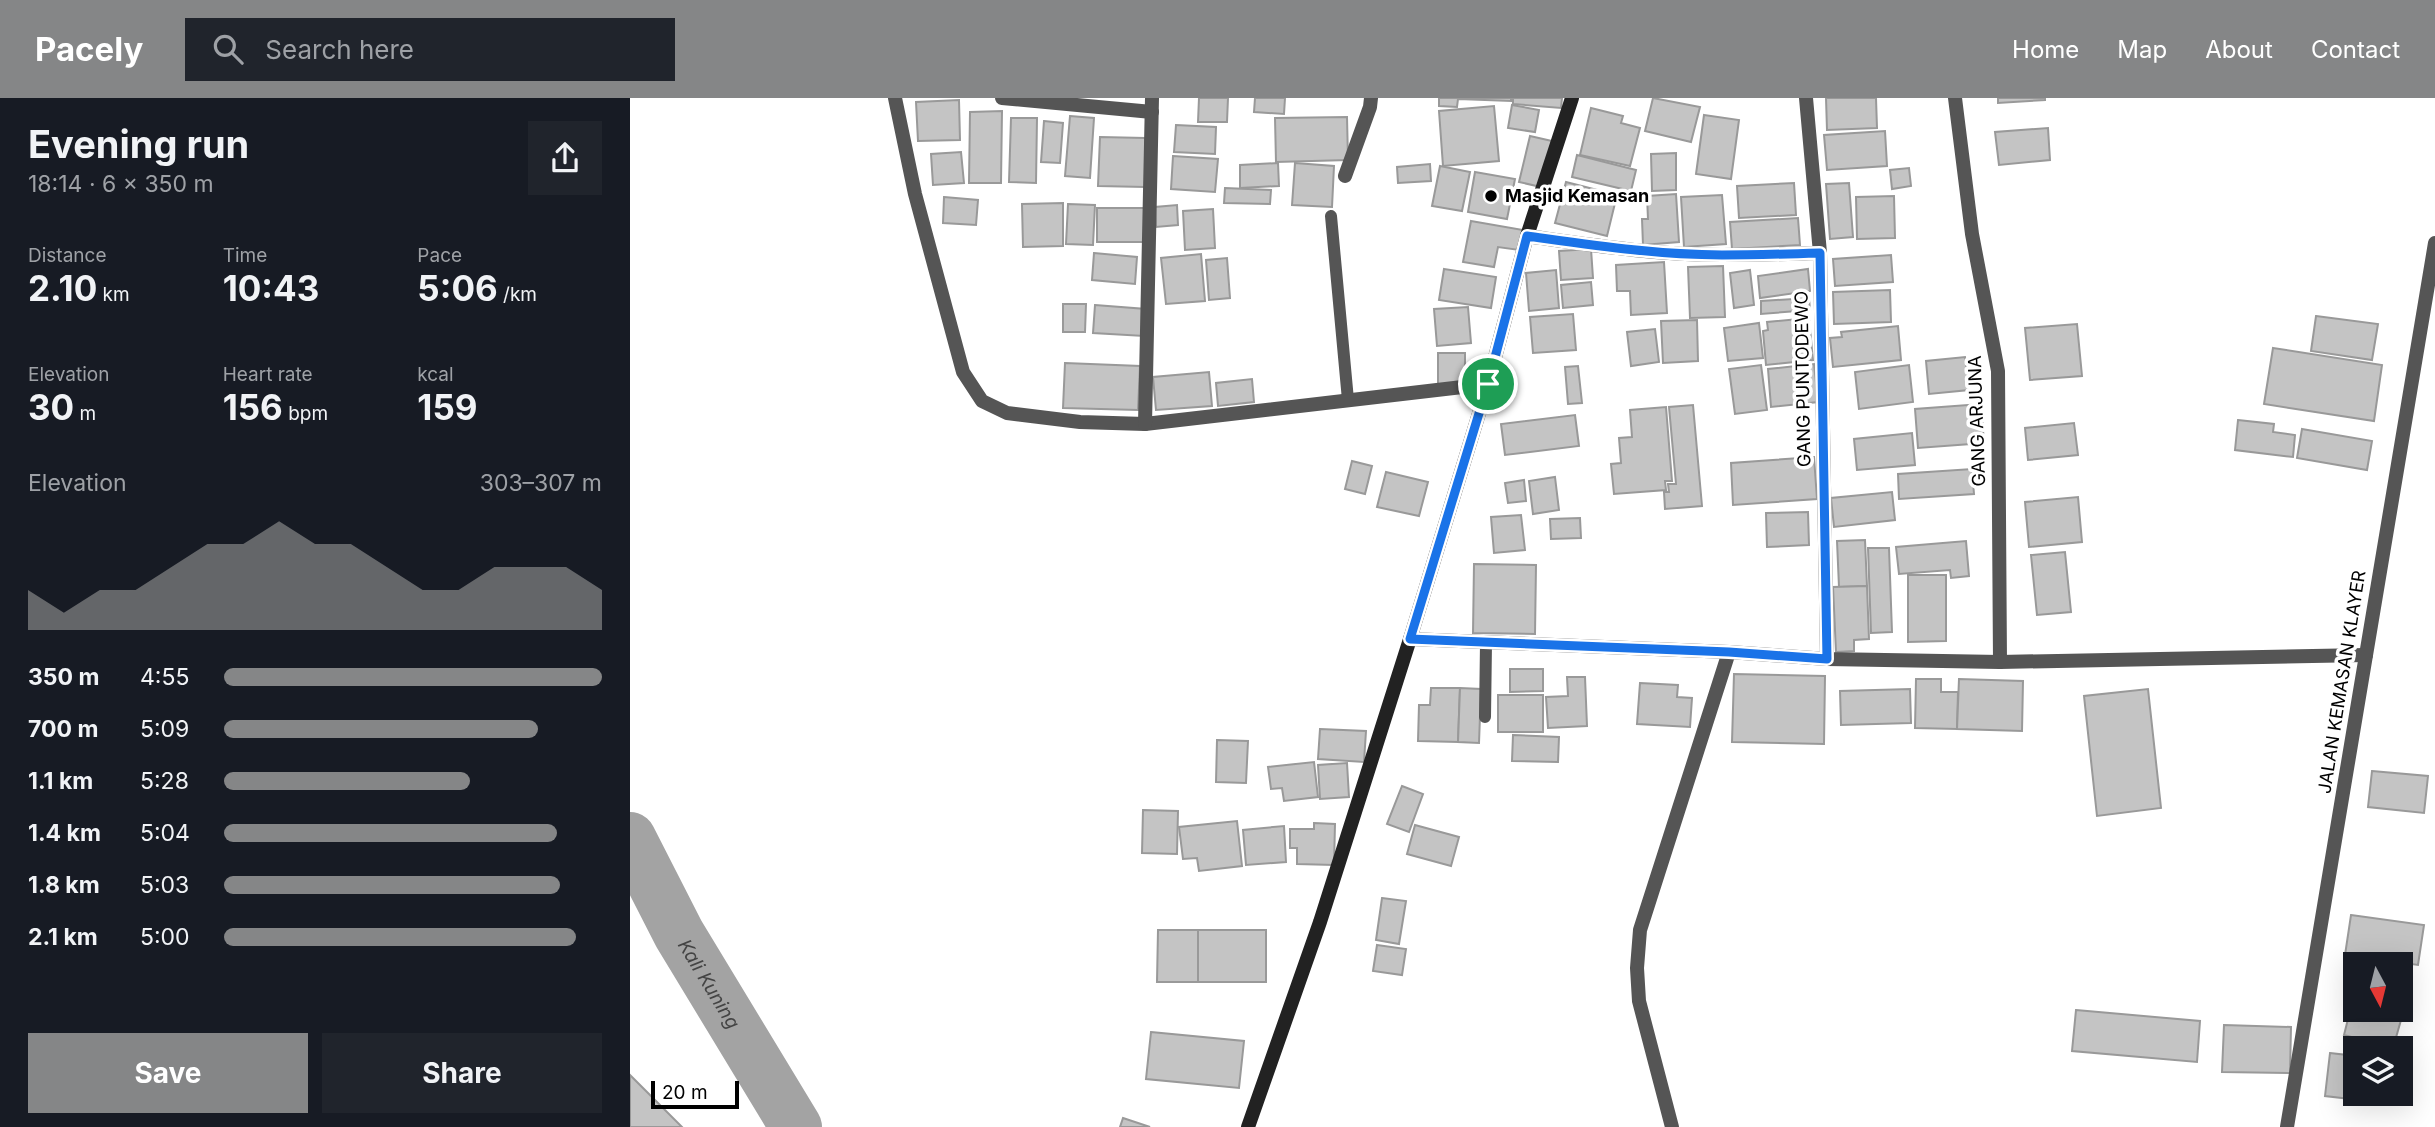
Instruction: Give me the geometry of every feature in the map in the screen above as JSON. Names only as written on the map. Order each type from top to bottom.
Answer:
[{"type":"street","points":[[895,98],[915,194],[963,372],[982,401],[1007,413],[1080,422],[1145,424],[1488,384]]},
{"type":"street","points":[[1002,98],[1152,105],[1145,424]]},
{"type":"street","points":[[1345,176],[1371,98]]},
{"type":"street","points":[[1248,1127],[1320,922],[1410,639],[1488,384],[1527,236],[1572,98]]},
{"type":"street","name":"GANG PUNTODEWO","points":[[1806,98],[1820,253],[1827,659]]},
{"type":"street","name":"GANG ARJUNA","points":[[1955,98],[1972,234],[1998,371],[2000,662]]},
{"type":"street","points":[[1527,236],[1672,253],[1820,253]]},
{"type":"street","name":"JALAN KEMASAN KLAYER","points":[[2287,1127],[2435,243]]},
{"type":"street","points":[[1410,639],[1729,652],[1827,659],[2000,662],[2365,654]]},
{"type":"street","points":[[1672,1127],[1639,1001],[1637,968],[1640,930],[1729,652]]},
{"type":"lane","points":[[1331,216],[1348,400]]},
{"type":"lane","points":[[1486,643],[1486,717]]},
{"type":"building","points":[[1199,98],[1228,98],[1227,122],[1198,122]]},
{"type":"building","points":[[1255,98],[1285,98],[1284,114],[1254,112]]},
{"type":"building","points":[[1439,98],[1511,98],[1511,101],[1458,99],[1457,107],[1439,106]]},
{"type":"building","points":[[1513,98],[1562,98],[1561,108],[1513,104]]},
{"type":"building","points":[[1653,98],[1700,107],[1691,142],[1645,131]]},
{"type":"building","points":[[1826,98],[1876,98],[1877,128],[1827,130]]},
{"type":"building","points":[[1998,98],[2045,98],[2045,100],[1998,103]]},
{"type":"building","points":[[959,100],[960,140],[918,141],[916,102]]},
{"type":"building","points":[[1512,105],[1539,110],[1535,132],[1508,128]]},
{"type":"building","points":[[1494,106],[1499,161],[1443,166],[1439,111]]},
{"type":"building","points":[[1591,108],[1623,116],[1621,123],[1640,128],[1630,166],[1580,155]]},
{"type":"building","points":[[1002,111],[1001,183],[969,183],[970,112]]},
{"type":"building","points":[[1704,115],[1739,120],[1731,179],[1696,174]]},
{"type":"building","points":[[1070,116],[1094,118],[1090,178],[1065,176]]},
{"type":"building","points":[[1347,117],[1348,160],[1276,162],[1275,118]]},
{"type":"building","points":[[1011,118],[1037,118],[1036,183],[1009,182]]},
{"type":"building","points":[[1044,121],[1063,123],[1060,163],[1041,162]]},
{"type":"building","points":[[1176,125],[1216,127],[1215,154],[1174,152]]},
{"type":"building","points":[[2048,128],[2050,160],[1999,165],[1995,132]]},
{"type":"building","points":[[1885,131],[1887,166],[1827,170],[1824,135]]},
{"type":"building","points":[[1530,136],[1552,141],[1541,187],[1519,182]]},
{"type":"building","points":[[1100,137],[1145,138],[1145,187],[1098,186]]},
{"type":"building","points":[[961,152],[964,183],[933,185],[931,154]]},
{"type":"building","points":[[1676,153],[1676,190],[1652,191],[1651,154]]},
{"type":"building","points":[[1577,155],[1636,170],[1631,191],[1572,177]]},
{"type":"building","points":[[1173,156],[1218,159],[1215,192],[1171,189]]},
{"type":"building","points":[[1278,163],[1279,186],[1240,188],[1240,165]]},
{"type":"building","points":[[1295,163],[1334,166],[1332,207],[1292,205]]},
{"type":"building","points":[[1430,164],[1431,181],[1398,183],[1397,167]]},
{"type":"building","points":[[1440,166],[1470,172],[1462,211],[1432,206]]},
{"type":"building","points":[[1909,168],[1911,186],[1892,189],[1890,170]]},
{"type":"building","name":"Masjid Kemasan","points":[[1475,172],[1515,179],[1507,219],[1468,212]]},
{"type":"building","points":[[1566,182],[1617,195],[1607,236],[1555,223]]},
{"type":"building","points":[[1794,183],[1796,215],[1739,218],[1737,186]]},
{"type":"building","points":[[1849,183],[1853,237],[1830,239],[1826,184]]},
{"type":"building","points":[[1225,188],[1271,190],[1270,204],[1224,203]]},
{"type":"building","points":[[1676,194],[1679,242],[1643,245],[1642,219],[1648,219],[1647,196]]},
{"type":"building","points":[[1722,195],[1726,244],[1684,247],[1681,197]]},
{"type":"building","points":[[1894,196],[1895,238],[1857,239],[1856,197]]},
{"type":"building","points":[[944,197],[978,200],[976,225],[943,223]]},
{"type":"building","points":[[1063,203],[1063,246],[1023,247],[1022,204]]},
{"type":"building","points":[[1068,204],[1095,205],[1093,245],[1066,244]]},
{"type":"building","points":[[1177,205],[1178,225],[1156,227],[1155,207]]},
{"type":"building","points":[[1097,208],[1146,208],[1146,242],[1097,242]]},
{"type":"building","points":[[1213,209],[1215,248],[1185,250],[1183,211]]},
{"type":"building","points":[[1798,218],[1800,245],[1732,249],[1730,222]]},
{"type":"building","points":[[1471,221],[1523,230],[1519,250],[1498,247],[1494,267],[1463,262]]},
{"type":"building","points":[[1591,249],[1593,278],[1561,280],[1559,251]]},
{"type":"building","points":[[1094,253],[1137,257],[1135,284],[1092,280]]},
{"type":"building","points":[[1201,254],[1205,301],[1166,304],[1161,258]]},
{"type":"building","points":[[1891,255],[1893,282],[1835,286],[1833,259]]},
{"type":"building","points":[[1227,258],[1230,298],[1209,300],[1206,260]]},
{"type":"building","points":[[1664,262],[1667,313],[1631,315],[1630,291],[1617,291],[1616,265]]},
{"type":"building","points":[[1723,266],[1725,317],[1690,318],[1688,267]]},
{"type":"building","points":[[1444,269],[1496,277],[1491,308],[1439,300]]},
{"type":"building","points":[[1808,269],[1810,291],[1760,298],[1758,276]]},
{"type":"building","points":[[1556,270],[1559,308],[1529,311],[1526,273]]},
{"type":"building","points":[[1750,270],[1754,305],[1734,308],[1730,273]]},
{"type":"building","points":[[1591,282],[1593,305],[1563,308],[1561,285]]},
{"type":"building","points":[[1890,290],[1891,322],[1834,324],[1833,292]]},
{"type":"building","points":[[1809,298],[1810,310],[1761,314],[1761,301]]},
{"type":"building","points":[[1063,304],[1086,304],[1085,332],[1063,332]]},
{"type":"building","points":[[1095,305],[1146,309],[1144,336],[1093,333]]},
{"type":"building","points":[[1468,307],[1471,343],[1437,346],[1434,309]]},
{"type":"building","points":[[1573,314],[1576,350],[1533,353],[1530,317]]},
{"type":"building","points":[[2316,316],[2378,324],[2372,360],[2311,351]]},
{"type":"building","points":[[1809,318],[1813,360],[1766,365],[1763,331],[1768,330],[1767,322]]},
{"type":"building","points":[[1697,320],[1698,361],[1663,363],[1661,321]]},
{"type":"building","points":[[1759,323],[1763,358],[1728,361],[1724,328]]},
{"type":"building","points":[[2077,324],[2082,376],[2030,380],[2025,328]]},
{"type":"building","points":[[1898,326],[1901,360],[1833,367],[1830,338],[1842,337],[1841,332]]},
{"type":"building","points":[[1655,329],[1659,362],[1631,366],[1627,332]]},
{"type":"building","points":[[2273,348],[2382,365],[2374,421],[2264,404]]},
{"type":"building","points":[[1438,353],[1465,353],[1465,385],[1438,385]]},
{"type":"building","points":[[1965,357],[1969,390],[1929,394],[1926,361]]},
{"type":"building","points":[[1065,363],[1140,366],[1138,410],[1063,408]]},
{"type":"building","points":[[1814,364],[1818,402],[1771,407],[1768,369]]},
{"type":"building","points":[[1761,365],[1767,410],[1735,414],[1729,369]]},
{"type":"building","points":[[1909,365],[1913,402],[1859,409],[1855,372]]},
{"type":"building","points":[[1578,366],[1582,403],[1568,404],[1565,367]]},
{"type":"building","points":[[1209,372],[1212,406],[1156,410],[1153,377]]},
{"type":"building","points":[[1252,379],[1254,402],[1218,406],[1216,383]]},
{"type":"building","points":[[1981,404],[1984,443],[1918,448],[1915,409]]},
{"type":"building","points":[[1693,405],[1702,506],[1665,509],[1664,492],[1669,492],[1668,484],[1676,484],[1669,407]]},
{"type":"building","points":[[1666,407],[1672,481],[1665,481],[1666,490],[1614,494],[1611,464],[1621,463],[1619,438],[1632,437],[1630,410]]},
{"type":"building","points":[[1575,415],[1579,446],[1505,455],[1501,424]]},
{"type":"building","points":[[2238,420],[2274,424],[2273,432],[2295,435],[2293,457],[2235,450]]},
{"type":"building","points":[[2074,423],[2078,455],[2028,460],[2025,428]]},
{"type":"building","points":[[2302,429],[2372,441],[2367,470],[2297,458]]},
{"type":"building","points":[[1912,433],[1915,465],[1857,470],[1854,439]]},
{"type":"building","points":[[1814,457],[1817,499],[1733,505],[1731,463]]},
{"type":"building","points":[[1352,461],[1372,466],[1365,494],[1345,489]]},
{"type":"building","points":[[1972,469],[1974,494],[1899,499],[1898,474]]},
{"type":"building","points":[[1386,472],[1428,482],[1419,516],[1377,507]]},
{"type":"building","points":[[1555,477],[1559,510],[1533,514],[1529,481]]},
{"type":"building","points":[[1524,480],[1526,501],[1508,503],[1505,483]]},
{"type":"building","points":[[1892,492],[1895,520],[1834,527],[1831,498]]},
{"type":"building","points":[[2078,497],[2082,542],[2029,547],[2025,502]]},
{"type":"building","points":[[1808,512],[1809,545],[1767,547],[1766,513]]},
{"type":"building","points":[[1521,515],[1525,550],[1494,553],[1491,517]]},
{"type":"building","points":[[1580,518],[1581,538],[1551,539],[1550,519]]},
{"type":"building","points":[[1865,540],[1867,586],[1839,587],[1837,541]]},
{"type":"building","points":[[1966,541],[1969,576],[1951,578],[1950,570],[1899,574],[1896,547]]},
{"type":"building","points":[[1868,548],[1889,548],[1892,632],[1871,633]]},
{"type":"building","points":[[2065,552],[2071,612],[2037,615],[2031,555]]},
{"type":"building","points":[[1474,564],[1536,565],[1535,634],[1473,633]]},
{"type":"building","points":[[1908,575],[1946,575],[1946,641],[1908,642]]},
{"type":"building","points":[[1867,586],[1869,639],[1854,640],[1854,651],[1836,652],[1833,587]]},
{"type":"building","points":[[1510,669],[1543,669],[1543,691],[1510,692]]},
{"type":"building","points":[[1734,674],[1825,676],[1824,744],[1732,742]]},
{"type":"building","points":[[1567,677],[1585,677],[1587,726],[1548,728],[1546,697],[1568,696]]},
{"type":"building","points":[[1916,679],[1941,679],[1941,692],[1958,692],[1957,729],[1915,728]]},
{"type":"building","points":[[1959,679],[2023,681],[2022,731],[1957,729]]},
{"type":"building","points":[[1640,683],[1678,685],[1677,697],[1692,698],[1690,727],[1637,724]]},
{"type":"building","points":[[1431,688],[1460,688],[1458,742],[1418,741],[1419,705],[1430,705]]},
{"type":"building","points":[[1460,688],[1481,689],[1479,743],[1458,742]]},
{"type":"building","points":[[1910,689],[1911,723],[1841,725],[1840,691]]},
{"type":"building","points":[[2148,689],[2161,808],[2097,816],[2084,696]]},
{"type":"building","points":[[1498,695],[1543,695],[1543,732],[1498,732]]},
{"type":"building","points":[[1320,729],[1366,731],[1364,762],[1318,759]]},
{"type":"building","points":[[1513,735],[1559,737],[1558,762],[1512,761]]},
{"type":"building","points":[[1217,740],[1248,741],[1246,783],[1216,782]]},
{"type":"building","points":[[1314,762],[1318,797],[1284,801],[1282,788],[1271,789],[1268,767]]},
{"type":"building","points":[[1347,763],[1349,797],[1320,799],[1318,765]]},
{"type":"building","points":[[2372,771],[2428,776],[2424,813],[2368,807]]},
{"type":"building","points":[[1402,786],[1423,794],[1409,832],[1387,824]]},
{"type":"building","points":[[1143,810],[1178,811],[1177,854],[1142,853]]},
{"type":"building","points":[[1237,821],[1242,866],[1199,871],[1197,858],[1183,859],[1179,827]]},
{"type":"building","points":[[1314,823],[1335,824],[1334,865],[1297,864],[1297,848],[1290,848],[1290,829],[1314,829]]},
{"type":"building","points":[[1415,825],[1459,837],[1451,866],[1407,854]]},
{"type":"building","points":[[1284,826],[1286,862],[1246,865],[1243,830]]},
{"type":"building","points":[[1382,898],[1406,901],[1399,944],[1376,940]]},
{"type":"building","points":[[2351,915],[2424,925],[2418,965],[2413,964],[2413,952],[2345,952]]},
{"type":"building","points":[[1158,930],[1198,930],[1198,982],[1157,982]]},
{"type":"building","points":[[1198,930],[1266,930],[1266,982],[1198,982]]},
{"type":"building","points":[[1377,945],[1406,949],[1402,975],[1373,971]]},
{"type":"building","points":[[2076,1010],[2200,1021],[2197,1062],[2072,1051]]},
{"type":"building","points":[[2347,1022],[2400,1022],[2396,1036],[2344,1035]]},
{"type":"building","points":[[2224,1025],[2291,1027],[2290,1073],[2222,1072]]},
{"type":"building","points":[[1151,1032],[1244,1041],[1239,1088],[1146,1079]]},
{"type":"building","points":[[2330,1053],[2343,1054],[2343,1098],[2325,1096]]},
{"type":"building","points":[[630,1075],[682,1127],[630,1127]]},
{"type":"building","points":[[1123,1118],[1150,1127],[1120,1127]]},
{"type":"waterway","name":"Kali Kuning","points":[[630,838],[679,934],[796,1127]]},
{"type":"place","name":"Masjid Kemasan","points":[[1491,196]]},
{"type":"route","points":[[1527,236],[1672,253],[1820,253],[1827,659],[1729,652],[1410,639],[1488,384],[1527,236]]}]
